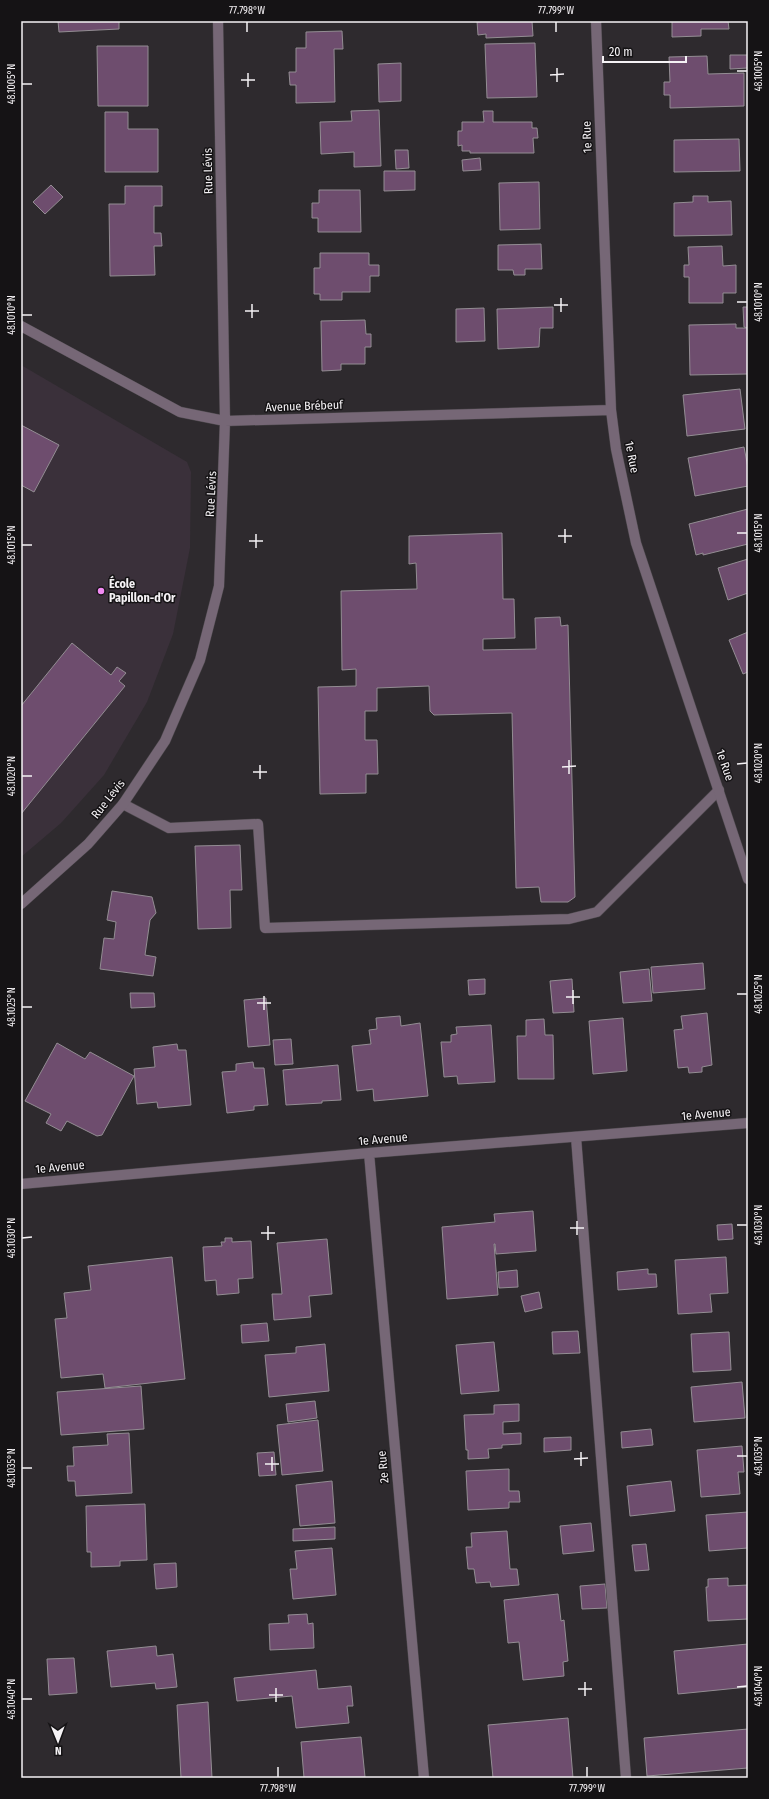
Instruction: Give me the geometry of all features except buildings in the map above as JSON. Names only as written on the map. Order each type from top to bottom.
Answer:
[{"type":"street","name":"Rue Lévis","points":[[21,904],[88,844],[123,804],[164,741],[200,660],[219,586],[225,421],[218,21]]},
{"type":"street","name":"1e Rue","points":[[596,21],[611,410],[616,449],[636,544],[748,879]]},
{"type":"street","name":"Avenue Brébeuf","points":[[21,326],[180,412],[225,421],[611,410]]},
{"type":"street","points":[[123,804],[169,828],[258,824],[265,928],[569,919],[597,912],[719,790]]},
{"type":"street","name":"1e Avenue","points":[[21,1184],[369,1153],[748,1123]]},
{"type":"street","points":[[576,1137],[626,1778]]},
{"type":"street","name":"2e Rue","points":[[369,1153],[424,1778]]},
{"type":"shaded area","name":"École Papillon-d'Or","points":[[21,365],[187,462],[191,472],[190,548],[173,634],[147,702],[104,775],[61,823],[21,857]]},
{"type":"place","name":"École Papillon-d'Or","points":[[101,591]]}]
